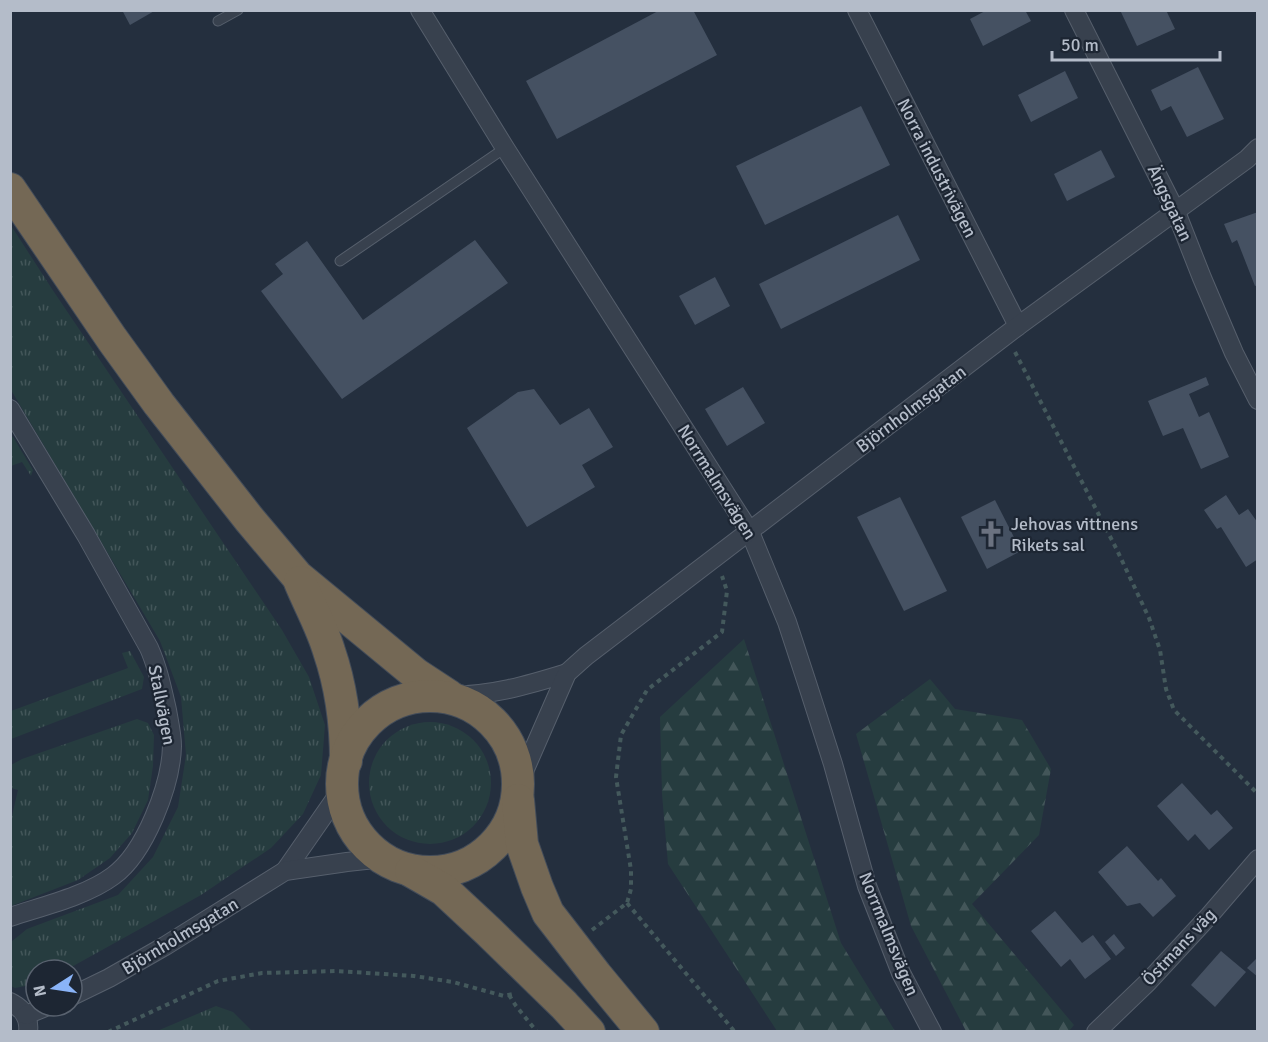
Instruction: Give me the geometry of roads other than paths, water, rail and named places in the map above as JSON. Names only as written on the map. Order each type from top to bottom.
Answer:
[{"type":"highway","points":[[10,189],[152,395],[249,519],[297,576],[417,675],[449,696],[468,703],[486,714],[502,733],[511,750],[517,772],[522,844],[548,913],[644,1032]]},
{"type":"highway","points":[[297,576],[329,650],[342,702],[346,733],[344,812],[352,830],[370,848],[444,891],[564,1005],[589,1032]]},
{"type":"highway","points":[[344,776],[354,741],[369,723],[387,708],[405,700],[428,695],[449,696]]},
{"type":"highway","points":[[397,864],[434,872],[459,867],[483,856],[500,839],[512,816],[518,794]]},
{"type":"street","name":"Norrmalmsvägen","points":[[420,10],[505,148],[750,532],[787,622],[833,764],[867,886],[901,973],[932,1032]]},
{"type":"street","name":"Norra industrivägen","points":[[856,10],[1012,331]]},
{"type":"street","name":"Ängsgatan","points":[[1074,10],[1176,212],[1211,299],[1257,400]]},
{"type":"street","name":"Björnholmsgatan","points":[[449,696],[475,696],[502,692],[567,673],[586,656],[1012,331],[1247,159],[1257,148]]},
{"type":"street","name":"Stallvägen","points":[[10,409],[86,536],[149,648],[160,677],[172,743],[169,772],[161,797],[143,840],[126,865],[115,875],[85,892],[10,917]]},
{"type":"street","name":"Björnholmsgatan","points":[[518,794],[525,769],[567,673]]},
{"type":"street","name":"Björnholmsgatan","points":[[285,871],[344,776]]},
{"type":"street","name":"Östmans väg","points":[[1096,1032],[1148,982],[1209,916],[1257,859]]},
{"type":"street","name":"Björnholmsgatan","points":[[84,990],[165,946],[285,871],[347,861],[397,864]]},
{"type":"street","points":[[10,1002],[19,1006],[27,1023]]},
{"type":"lane","points":[[218,21],[238,10]]},
{"type":"lane","points":[[340,261],[505,148]]},
{"type":"place","name":"Jehovas vittnens Rikets sal","points":[[991,534]]}]
